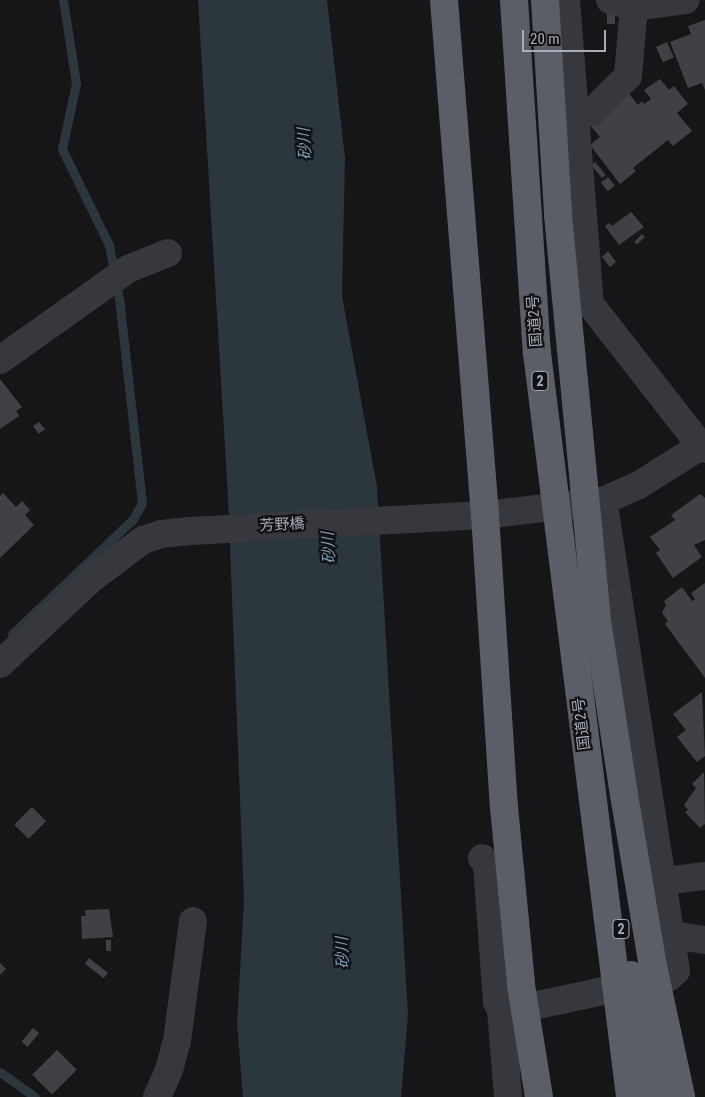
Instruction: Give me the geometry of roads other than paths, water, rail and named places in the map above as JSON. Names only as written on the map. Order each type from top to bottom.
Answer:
[{"type":"highway","points":[[444,0],[485,515],[504,807],[521,985],[539,1097]]},
{"type":"highway","name":"国道2号","points":[[514,0],[537,352],[630,1097]]},
{"type":"highway","points":[[545,0],[558,216],[596,503],[598,627],[653,966],[681,1097]]},
{"type":"highway","name":"国道2号","points":[[587,760],[656,1097]]},
{"type":"street","points":[[566,0],[577,113],[590,304],[703,447]]},
{"type":"street","points":[[577,113],[592,112],[628,76],[622,4],[686,0]]},
{"type":"street","points":[[0,360],[117,277],[168,253]]},
{"type":"street","name":"芳野橋","points":[[0,664],[91,579],[143,540],[161,534],[202,530],[485,515],[596,503],[639,485],[703,447]]},
{"type":"street","points":[[501,1010],[510,1011],[669,977],[676,971],[673,935],[596,503]]},
{"type":"street","points":[[482,858],[487,865],[497,1002],[501,1010],[508,1097]]},
{"type":"street","points":[[663,881],[705,876]]},
{"type":"street","points":[[157,1097],[170,1070],[176,1041],[193,921]]},
{"type":"street","points":[[673,935],[705,940]]},
{"type":"water","name":"砂川","points":[[198,0],[327,0],[345,158],[342,296],[377,487],[408,1015],[401,1097],[243,1097],[237,1024],[244,900],[228,497]]},
{"type":"waterway","points":[[12,634],[133,519],[142,503],[119,299],[109,245],[62,149],[76,83],[63,0]]},
{"type":"waterway","points":[[0,1072],[35,1097]]}]
